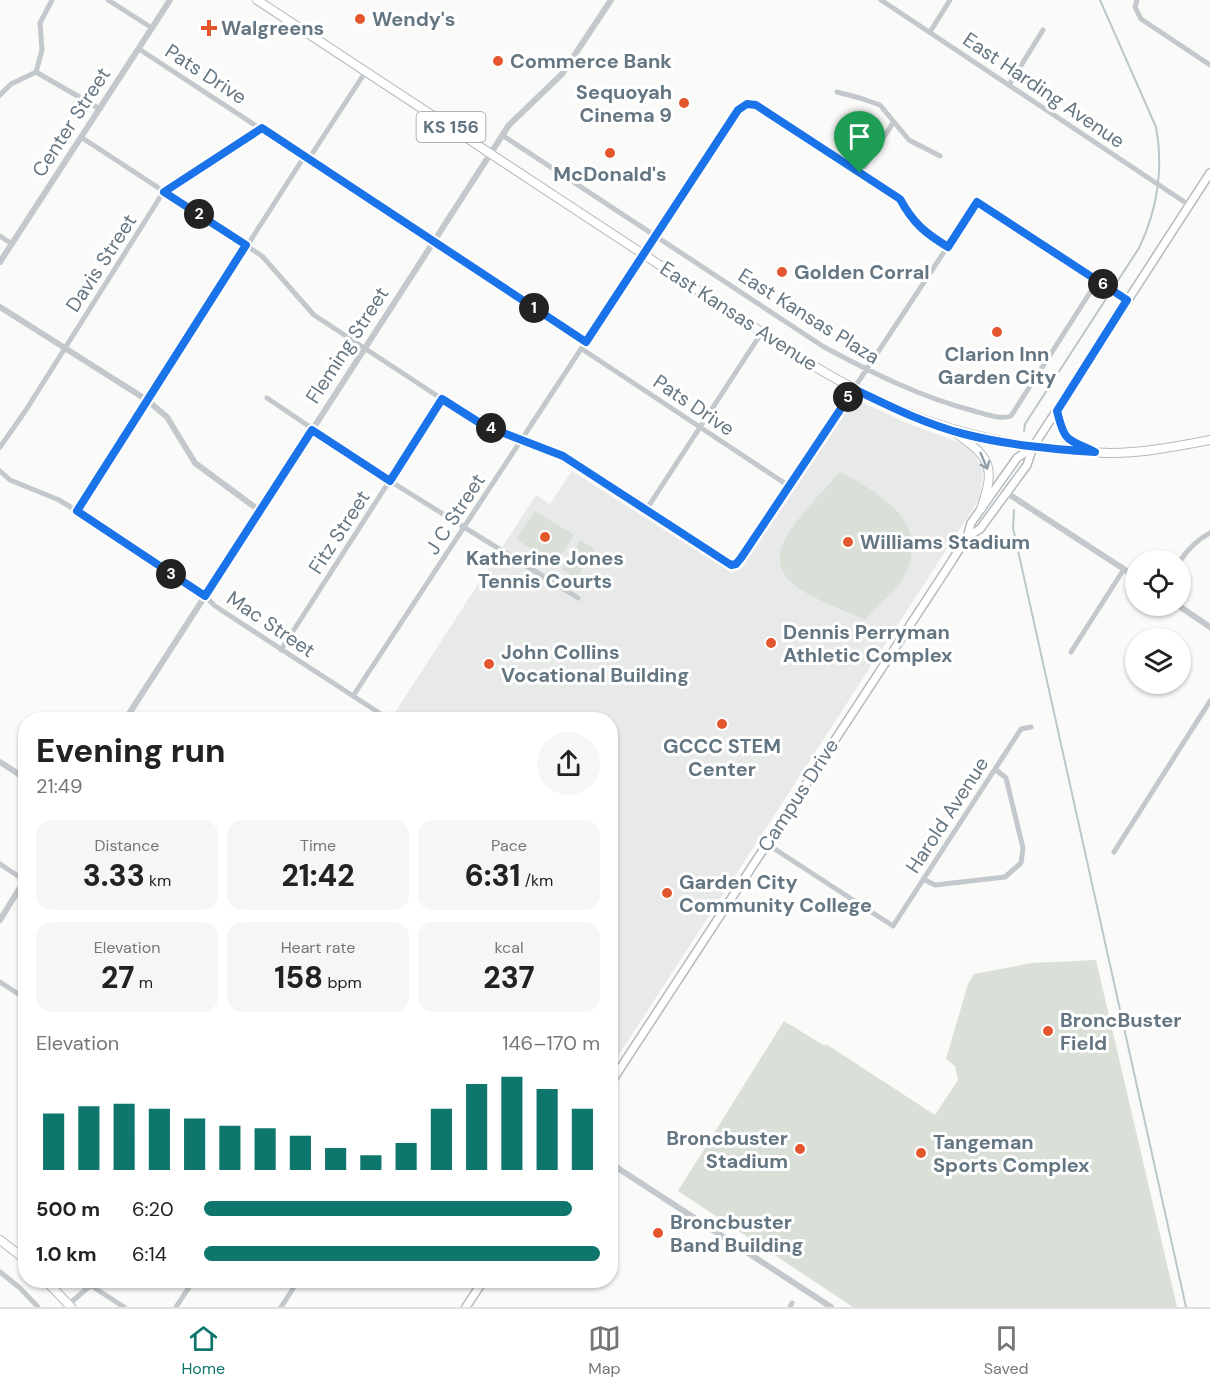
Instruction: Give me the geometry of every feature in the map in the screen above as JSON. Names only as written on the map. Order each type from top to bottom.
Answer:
[{"type":"main road","name":"East Kansas Avenue","points":[[257,0],[820,370],[902,412],[963,434],[1033,447],[1111,453],[1179,446],[1210,440]]},
{"type":"main road","name":"Campus Drive","points":[[967,537],[980,529],[1027,465],[1033,447],[1210,172]]},
{"type":"main road","points":[[1057,411],[1063,435],[1070,441],[1095,452]]},
{"type":"main road","points":[[948,429],[978,449],[988,466],[990,479],[981,509]]},
{"type":"main road","name":"Campus Drive","points":[[618,1072],[967,537],[971,523],[1017,458],[1033,447]]},
{"type":"main road","points":[[0,1240],[18,1254]]},
{"type":"main road","points":[[52,1288],[69,1306]]},
{"type":"main road","points":[[466,1307],[478,1288]]},
{"type":"street","points":[[0,95],[11,84],[36,72],[42,50],[40,22],[52,0]]},
{"type":"street","name":"Pats Drive","points":[[108,0],[152,28]]},
{"type":"street","name":"Center Street","points":[[0,262],[170,0]]},
{"type":"street","name":"Fleming Street","points":[[130,712],[502,135],[509,125],[562,74],[611,0]]},
{"type":"street","name":"East Harding Avenue","points":[[881,0],[1189,205]]},
{"type":"street","points":[[930,32],[950,0]]},
{"type":"street","points":[[1137,0],[1136,7],[1141,19],[1210,65]]},
{"type":"street","points":[[1009,85],[1043,30]]},
{"type":"street","name":"Pats Drive","points":[[139,49],[586,342]]},
{"type":"street","points":[[0,471],[10,480],[59,500],[77,511],[246,245],[366,71]]},
{"type":"street","points":[[36,72],[100,109]]},
{"type":"street","points":[[837,92],[880,105],[909,140],[940,156]]},
{"type":"street","points":[[586,342],[738,110],[747,104],[756,105],[900,199],[920,228],[948,247]]},
{"type":"street","points":[[860,173],[893,123]]},
{"type":"street","name":"Davis Street","points":[[0,447],[164,192],[262,128]]},
{"type":"street","name":"East Kansas Plaza","points":[[502,135],[824,347],[915,393],[984,414],[1005,418],[1011,416],[1098,280]]},
{"type":"street","points":[[81,137],[262,256],[314,315],[483,425],[563,456],[729,564],[736,564],[741,558],[977,202],[1127,300]]},
{"type":"street","points":[[0,236],[12,244]]},
{"type":"street","points":[[0,307],[147,400],[166,417],[195,463],[260,511]]},
{"type":"street","points":[[646,510],[762,332]]},
{"type":"street","name":"J C Street","points":[[353,696],[586,342]]},
{"type":"street","name":"Pats Drive","points":[[582,349],[789,486]]},
{"type":"street","points":[[267,399],[390,481],[578,598]]},
{"type":"street","name":"Fitz Street","points":[[281,650],[442,399]]},
{"type":"street","points":[[1007,493],[1124,569],[1071,652]]},
{"type":"street","name":"Mac Street","points":[[77,511],[374,712]]},
{"type":"street","points":[[1187,550],[1210,533]]},
{"type":"street","points":[[1191,614],[1210,627]]},
{"type":"street","points":[[1114,852],[1210,701]]},
{"type":"street","name":"Harold Avenue","points":[[767,844],[893,926],[1021,729],[1031,727]]},
{"type":"street","points":[[0,762],[18,774]]},
{"type":"street","points":[[923,879],[935,885],[1005,877],[1021,863],[1023,848],[1006,778],[995,769]]},
{"type":"street","points":[[0,864],[18,878]]},
{"type":"street","points":[[0,920],[18,892]]},
{"type":"street","points":[[0,982],[18,994]]},
{"type":"street","points":[[618,1168],[827,1306]]},
{"type":"street","points":[[0,1272],[18,1286]]},
{"type":"street","points":[[20,1288],[38,1307]]},
{"type":"street","points":[[69,1306],[88,1288]]},
{"type":"street","points":[[96,1288],[124,1307]]},
{"type":"street","points":[[176,1307],[188,1288]]},
{"type":"street","points":[[281,1307],[293,1288]]},
{"type":"shaded area","name":"Garden City Community College","points":[[855,399],[909,424],[961,443],[972,450],[983,470],[980,498],[618,1056],[618,712],[395,712],[536,495],[550,504],[572,471],[732,573],[742,568]]},
{"type":"shaded area","name":"Williams Stadium","points":[[840,472],[873,491],[900,515],[909,529],[912,545],[910,563],[900,583],[865,620],[803,591],[788,579],[780,563],[783,543],[789,533]]},
{"type":"shaded area","name":"Katherine Jones Tennis Courts","points":[[535,511],[574,535],[555,564],[516,539]]},
{"type":"shaded area","points":[[580,540],[595,549],[576,579],[562,569]]},
{"type":"shaded area","name":"Tangeman Sports Complex","points":[[1096,960],[1177,1307],[853,1307],[678,1191],[784,1021],[825,1046],[826,1044],[935,1115],[958,1080],[955,1066],[946,1059],[968,984],[974,974],[1032,963]]},
{"type":"waterway","points":[[1024,431],[1025,424],[1139,248],[1150,219],[1157,189],[1159,158],[1156,127],[1100,0]]},
{"type":"waterway","points":[[1014,510],[1013,528],[1186,1307]]},
{"type":"place","name":"Wendy's","points":[[360,19]]},
{"type":"place","name":"Walgreens","points":[[209,28]]},
{"type":"place","name":"Commerce Bank","points":[[498,61]]},
{"type":"place","name":"Sequoyah Cinema 9","points":[[684,103]]},
{"type":"place","name":"McDonald's","points":[[610,153]]},
{"type":"place","name":"Golden Corral","points":[[782,272]]},
{"type":"place","name":"Clarion Inn Garden City","points":[[997,332]]},
{"type":"place","name":"Katherine Jones Tennis Courts","points":[[545,537]]},
{"type":"place","name":"Williams Stadium","points":[[848,542]]},
{"type":"place","name":"Dennis Perryman Athletic Complex","points":[[771,643]]},
{"type":"place","name":"John Collins Vocational Building","points":[[489,664]]},
{"type":"place","name":"GCCC STEM Center","points":[[722,724]]},
{"type":"place","name":"Garden City Community College","points":[[667,893]]},
{"type":"place","name":"BroncBuster Field","points":[[1048,1031]]},
{"type":"place","name":"Broncbuster Stadium","points":[[800,1149]]},
{"type":"place","name":"Tangeman Sports Complex","points":[[921,1153]]},
{"type":"place","name":"Broncbuster Band Building","points":[[658,1233]]},
{"type":"route","points":[[747,104],[756,105],[860,173],[900,199],[914,222],[926,234],[948,247],[977,202],[1127,300],[1057,411],[1063,435],[1070,441],[1095,452],[1033,447],[963,434],[902,412],[854,389],[741,558],[736,564],[731,565],[563,456],[483,425],[442,399],[390,481],[312,430],[205,596],[77,511],[246,245],[164,192],[262,128],[586,342],[738,110],[747,104]]}]
